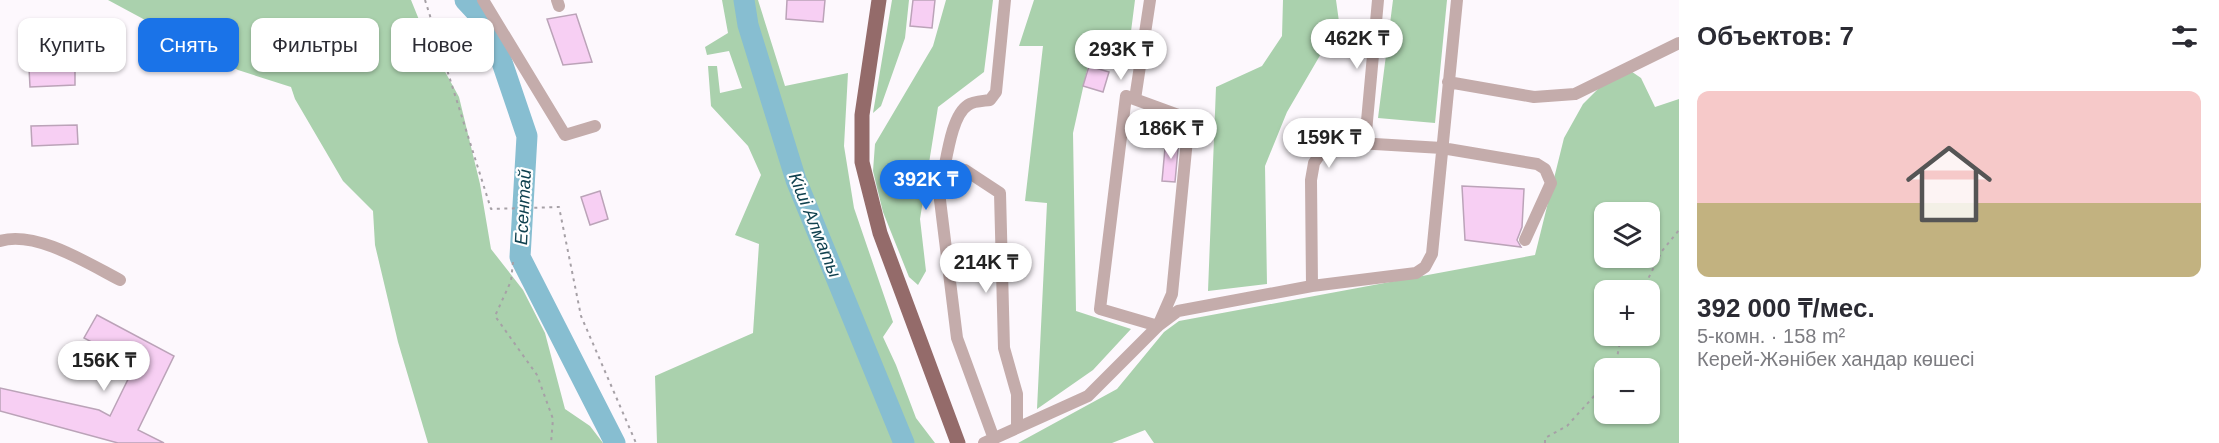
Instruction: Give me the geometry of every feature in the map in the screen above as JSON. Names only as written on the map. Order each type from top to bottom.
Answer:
[{"type":"main road","points":[[879,0],[862,115],[862,162],[880,233],[958,443]]},
{"type":"street","points":[[483,0],[565,135],[595,126]]},
{"type":"street","points":[[1005,0],[996,92],[990,100],[968,104],[956,117],[946,171],[939,192],[957,338],[989,441],[1088,396],[1158,326],[1178,311],[1311,286],[1416,273],[1425,267],[1432,254],[1457,0]]},
{"type":"street","points":[[1135,99],[1150,0]]},
{"type":"street","points":[[1365,143],[1378,0]]},
{"type":"street","points":[[1448,82],[1534,97],[1575,94],[1679,42]]},
{"type":"street","points":[[1126,96],[1190,119],[1172,294],[1158,326],[1100,309],[1126,96]]},
{"type":"street","points":[[1311,286],[1311,180],[1314,163],[1322,151],[1341,142],[1442,148],[1532,163],[1545,169],[1551,183],[1525,240]]},
{"type":"street","points":[[946,171],[965,170],[1000,193],[1003,339],[1017,394],[1017,428]]},
{"type":"street","points":[[0,241],[11,238],[62,250],[120,280]]},
{"type":"path","points":[[425,0],[491,209],[559,207],[581,316],[636,443]]},
{"type":"path","points":[[1648,280],[1662,251],[1679,230]]},
{"type":"path","points":[[513,262],[511,281],[495,316],[537,375],[553,419],[551,443]]},
{"type":"path","points":[[1545,443],[1545,438],[1567,426],[1594,396]]},
{"type":"green space","points":[[108,0],[411,0],[418,18],[391,18],[391,72],[445,72],[459,97],[480,184],[491,249],[523,290],[545,333],[565,409],[590,426],[603,443],[428,443],[398,342],[375,245],[373,211],[343,181],[295,99],[291,87],[239,70],[239,18],[141,18]]},
{"type":"green space","points":[[722,0],[758,0],[785,86],[848,73],[844,146],[854,208],[893,322],[883,337],[916,418],[935,443],[657,443],[655,376],[753,333],[759,244],[735,235],[761,175],[748,146],[711,106],[708,66],[717,66],[720,93],[742,88],[729,51],[707,55],[705,47],[728,33]]},
{"type":"green space","points":[[892,0],[909,0],[905,38],[881,106],[873,113]]},
{"type":"green space","points":[[946,0],[993,0],[984,72],[938,107],[920,219],[926,271],[918,285],[909,277],[883,212],[873,171],[875,144],[933,46]]},
{"type":"green space","points":[[1034,0],[1135,0],[1129,47],[1089,61],[1073,133],[1076,311],[1131,329],[1093,370],[1037,409],[1047,203],[1025,201],[1043,46],[1019,46]]},
{"type":"green space","points":[[1283,0],[1336,0],[1340,29],[1322,52],[1287,112],[1265,166],[1267,284],[1208,291],[1216,87],[1262,66],[1282,36]]},
{"type":"green space","points":[[1393,0],[1447,0],[1435,123],[1378,118]]},
{"type":"green space","points":[[1622,65],[1641,78],[1655,107],[1679,99],[1679,443],[1154,443],[1145,430],[1112,443],[1018,443],[1117,389],[1164,332],[1179,321],[1535,255],[1564,138],[1583,104]]},
{"type":"building","points":[[787,0],[825,0],[823,22],[786,19]]},
{"type":"building","points":[[913,0],[935,0],[932,28],[910,26]]},
{"type":"building","points":[[576,14],[592,62],[563,65],[547,19]]},
{"type":"building","points":[[1089,66],[1109,72],[1103,92],[1083,86]]},
{"type":"building","points":[[29,72],[75,72],[75,85],[30,87]]},
{"type":"building","points":[[77,125],[78,144],[32,146],[31,126]]},
{"type":"building","points":[[1166,137],[1179,138],[1175,182],[1162,181]]},
{"type":"building","points":[[1462,186],[1524,189],[1522,227],[1517,240],[1521,247],[1465,240]]},
{"type":"building","points":[[600,191],[608,219],[590,225],[581,197]]},
{"type":"building","points":[[97,315],[174,356],[138,430],[164,443],[118,443],[0,411],[0,388],[99,410],[110,416],[135,365],[84,338]]},
{"type":"waterway","name":"Есентай","points":[[465,0],[490,27],[527,136],[520,257],[615,443]]},
{"type":"waterway","name":"Кіші Алматы","points":[[744,0],[748,25],[796,180],[904,443]]}]
